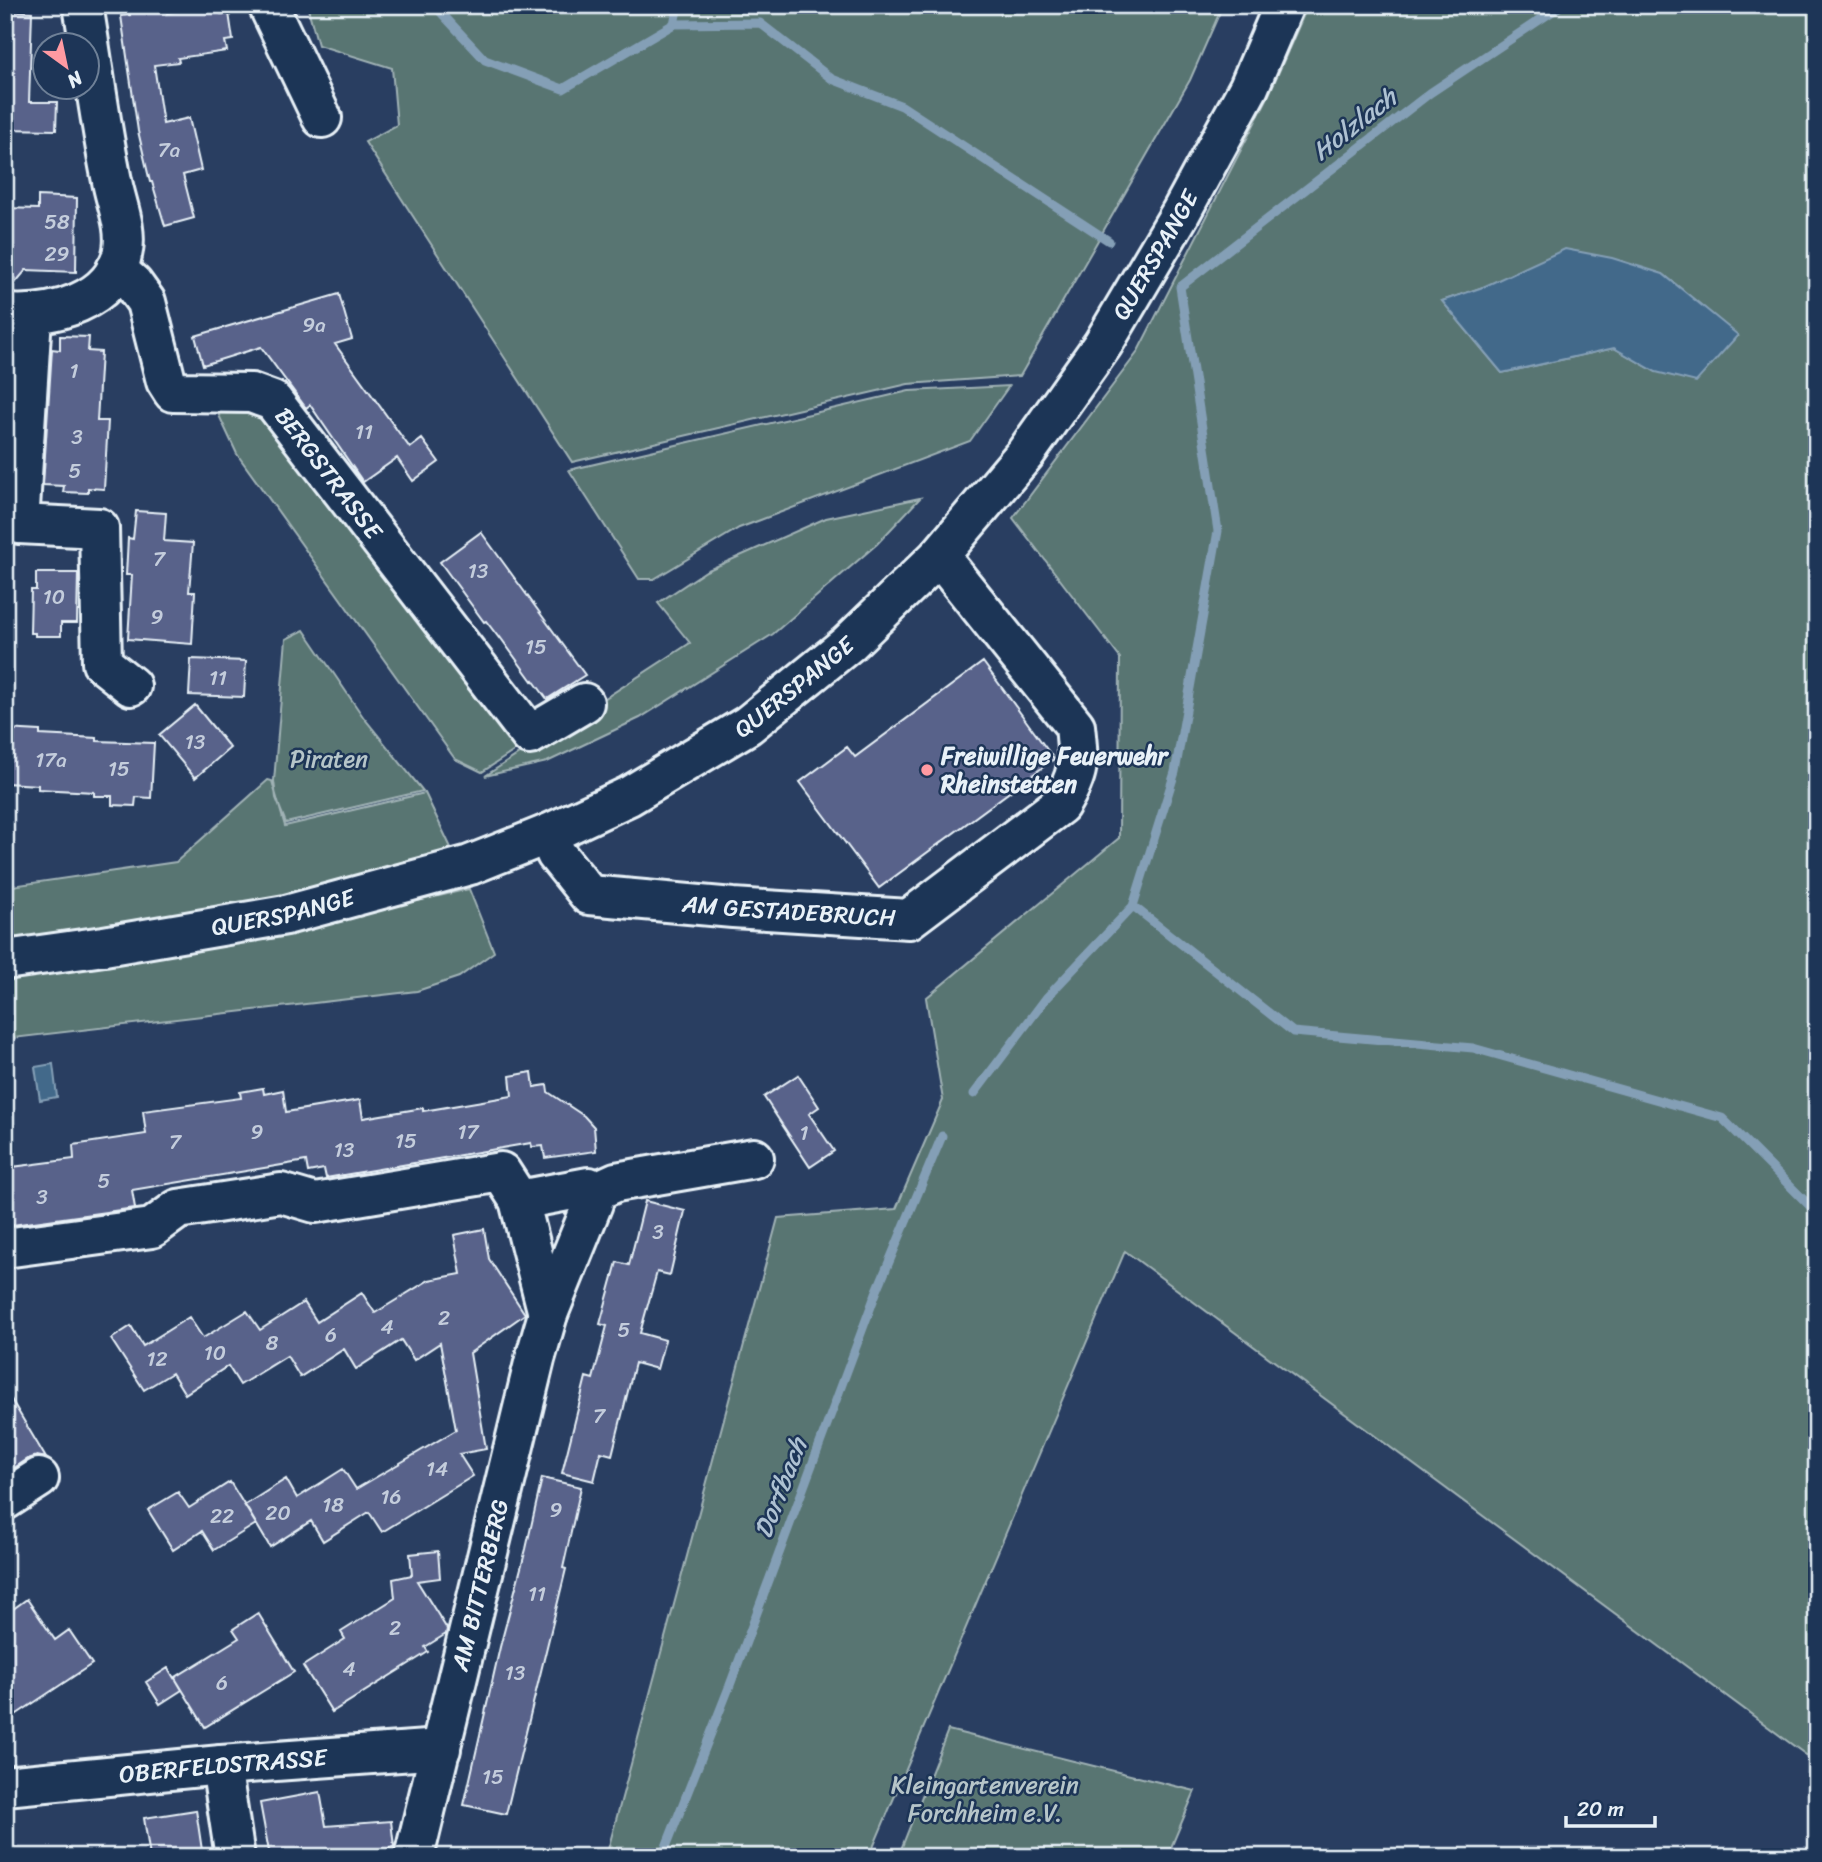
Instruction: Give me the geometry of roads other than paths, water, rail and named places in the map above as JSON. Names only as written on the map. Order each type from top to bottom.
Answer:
[{"type":"street","points":[[83,5],[111,180],[123,227],[123,250],[116,268],[104,285],[89,298],[61,311],[19,315],[19,524],[100,528],[103,663],[131,686]]},
{"type":"street","points":[[268,5],[289,54],[322,118]]},
{"type":"street","name":"QUERSPANGE","points":[[5,960],[104,947],[286,915],[470,865],[548,834],[629,796],[748,725],[848,644],[939,556],[1025,454],[1103,344],[1180,214],[1249,88],[1284,5]]},
{"type":"street","name":"BERGSTRASSE","points":[[116,268],[133,284],[146,302],[166,381],[173,392],[251,393],[273,401],[530,735],[584,703]]},
{"type":"street","name":"AM GESTADEBRUCH","points":[[548,834],[556,854],[589,895],[909,919],[1060,805],[1075,781],[1078,752],[1075,726],[939,556]]},
{"type":"street","points":[[519,1200],[589,1187],[594,1192],[616,1182],[754,1158]]},
{"type":"street","points":[[5,1248],[152,1228],[178,1209],[281,1193],[315,1203],[501,1172],[519,1200],[548,1314]]},
{"type":"street","name":"AM BITTERBERG","points":[[414,1857],[535,1359],[548,1314],[593,1203],[594,1192]]},
{"type":"street","points":[[5,1500],[39,1478]]},
{"type":"street","name":"OBERFELDSTRASSE","points":[[5,1786],[221,1765],[441,1749]]},
{"type":"street","points":[[221,1765],[235,1857]]},
{"type":"water","points":[[1565,249],[1612,258],[1663,274],[1738,335],[1696,382],[1656,372],[1614,348],[1502,373],[1442,301],[1483,287]]},
{"type":"water","points":[[53,1064],[57,1097],[40,1100],[35,1067]]},
{"type":"waterway","points":[[434,5],[485,60],[563,89],[674,24],[760,23],[832,79],[902,106],[1109,241]]},
{"type":"waterway","points":[[674,24],[678,5]]},
{"type":"waterway","name":"Holzlach","points":[[974,1094],[1047,997],[1133,906],[1175,772],[1218,531],[1180,287],[1430,93],[1562,5]]},
{"type":"waterway","points":[[1133,906],[1293,1032],[1473,1048],[1722,1118],[1817,1213]]},
{"type":"waterway","name":"Dorfbach","points":[[662,1857],[730,1685],[876,1293],[942,1136]]},
{"type":"place","name":"Freiwillige Feuerwehr Rheinstetten","points":[[927,770]]},
{"type":"park label","name":"Piraten","points":[[329,759]]},
{"type":"park label","name":"Kleingartenverein Forchheim e.V.","points":[[985,1799]]}]
